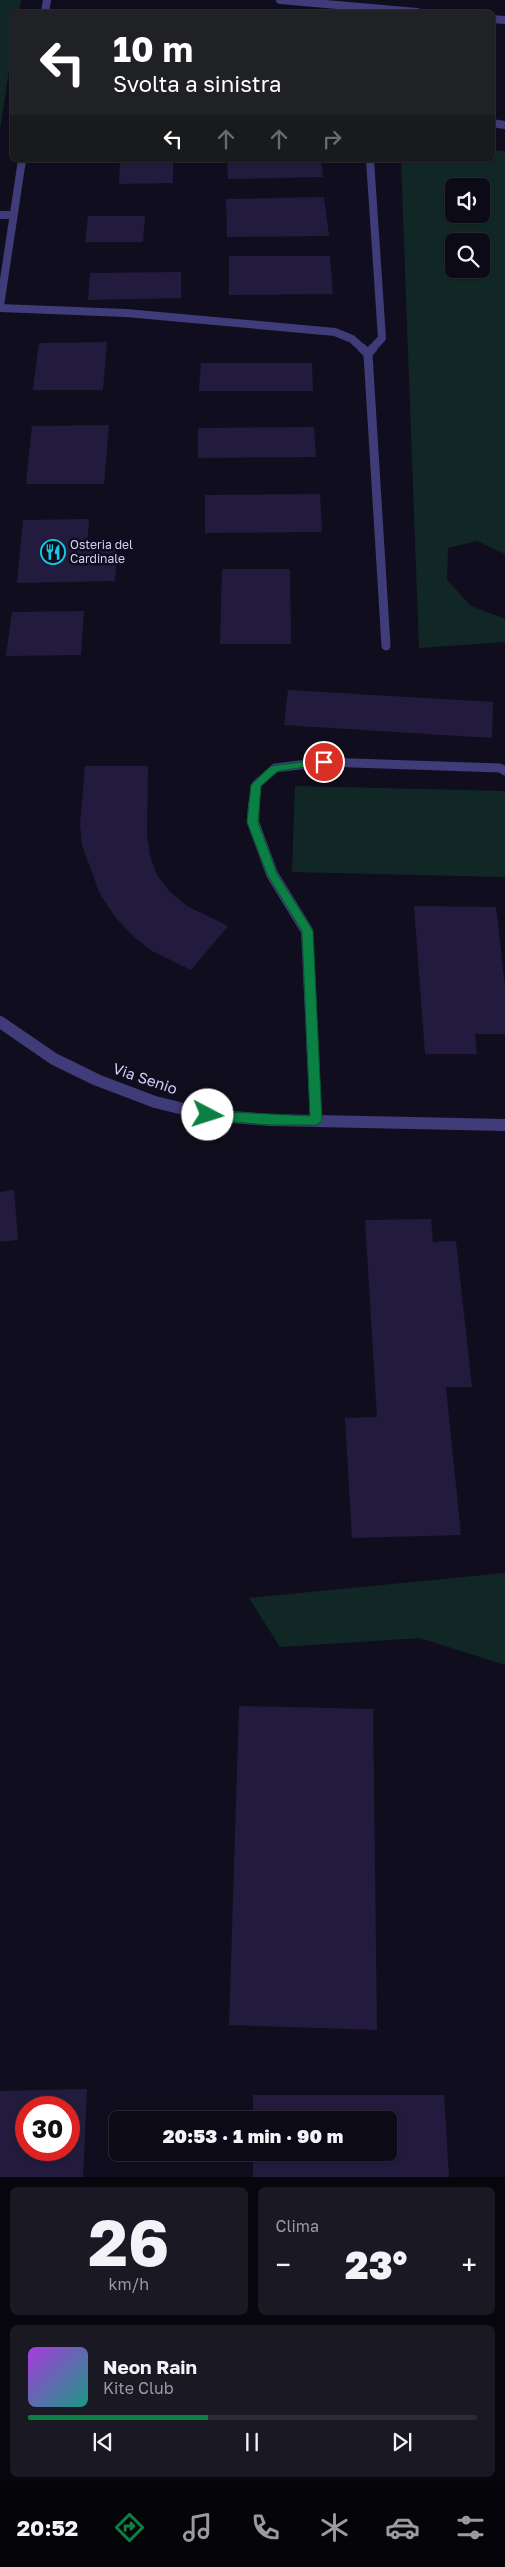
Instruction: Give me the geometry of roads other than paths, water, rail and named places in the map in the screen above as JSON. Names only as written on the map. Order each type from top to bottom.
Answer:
[{"type":"street","points":[[280,0],[394,10]]},
{"type":"street","points":[[22,162],[0,307],[80,309],[194,317],[335,332],[352,339],[368,354],[386,646]]},
{"type":"street","points":[[368,354],[382,338],[370,162]]},
{"type":"street","points":[[0,215],[13,215]]},
{"type":"street","points":[[316,1121],[307,931],[272,874],[252,822],[256,785],[275,768],[324,762],[500,768],[505,771]]},
{"type":"street","name":"Via Senio","points":[[0,1022],[54,1059],[98,1080],[155,1102],[208,1115],[270,1120],[505,1125]]},
{"type":"place","name":"Osteria del Cardinale","points":[[53,552]]}]
